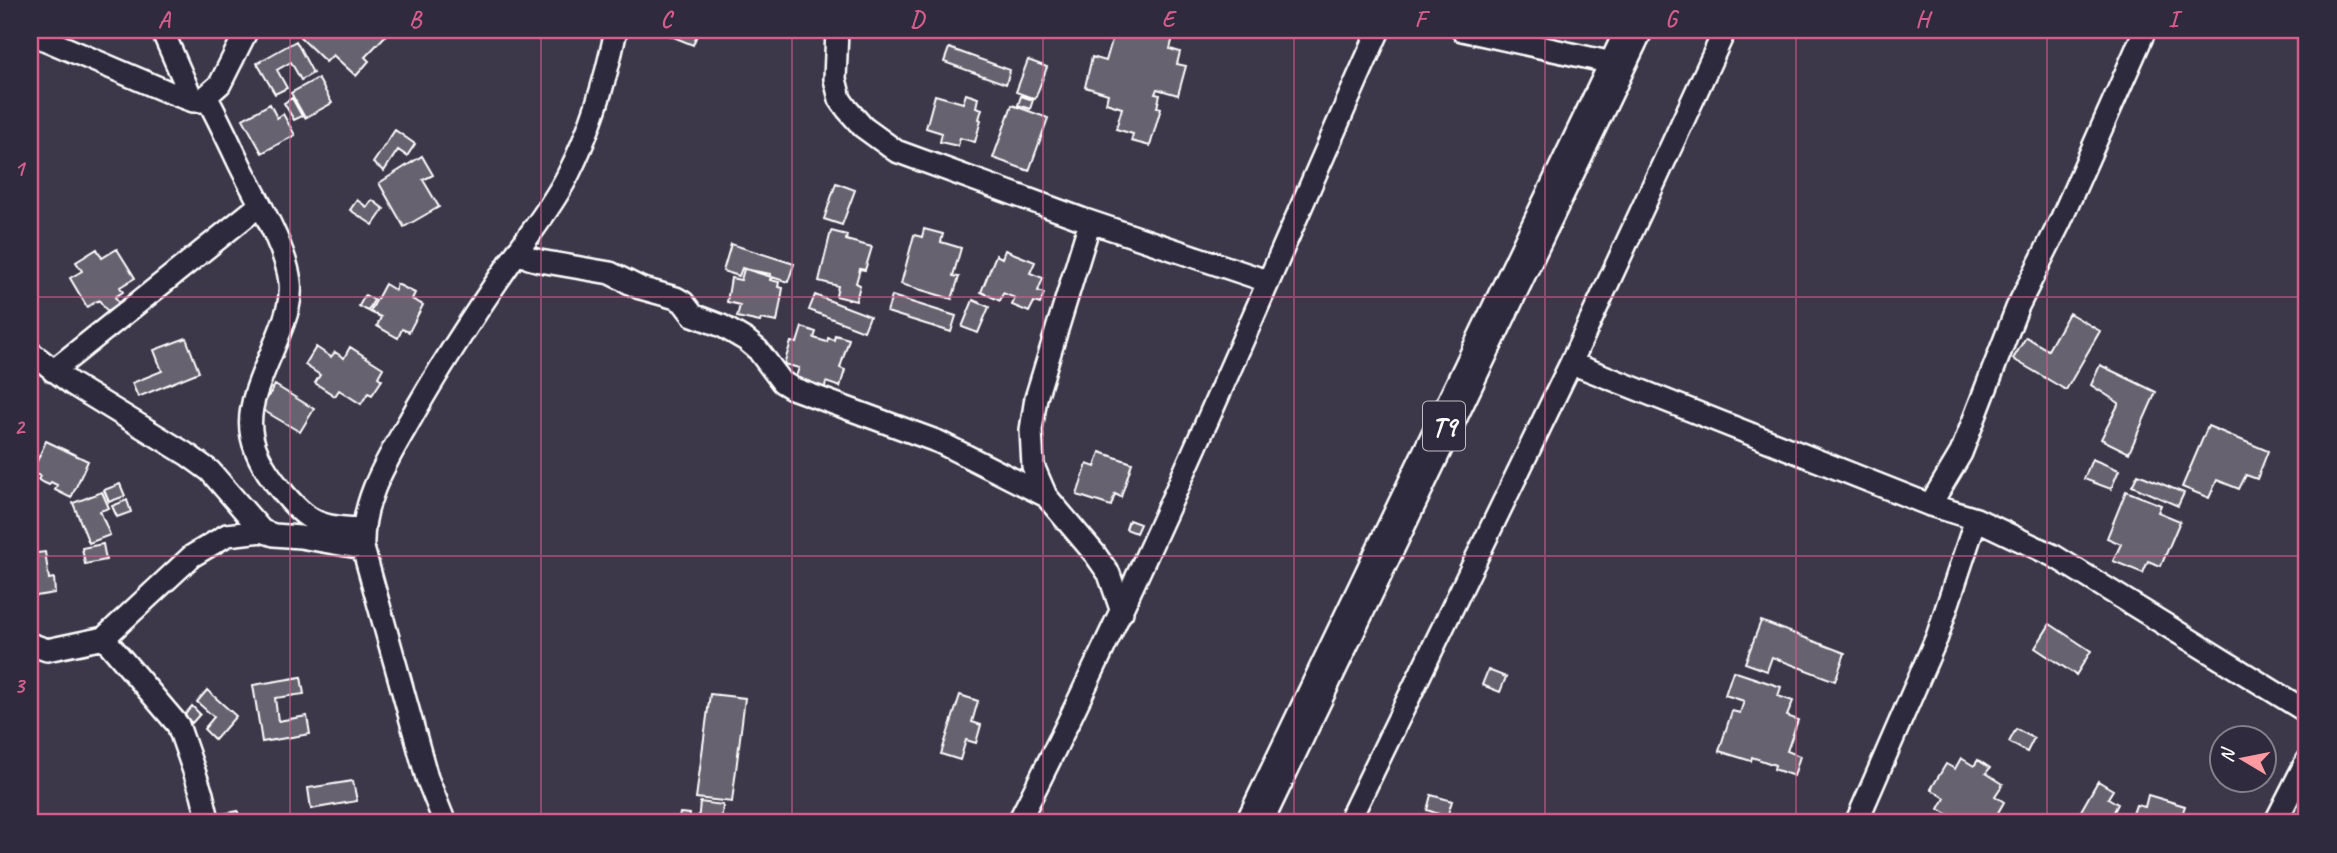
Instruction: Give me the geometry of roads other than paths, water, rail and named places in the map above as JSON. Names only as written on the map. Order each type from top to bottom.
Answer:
[{"type":"highway","name":"T9","points":[[1254,823],[1634,30]]},
{"type":"street","points":[[162,30],[260,205],[280,249],[290,280],[286,317],[253,399],[250,421],[256,456],[273,481],[306,517],[363,539]]},
{"type":"street","points":[[200,99],[220,84],[247,30]]},
{"type":"street","points":[[444,823],[427,778],[363,539],[373,489],[387,459],[450,353],[550,205],[581,147],[603,84],[616,30]]},
{"type":"street","points":[[837,30],[835,79],[840,99],[863,127],[896,151],[1090,222],[1267,281]]},
{"type":"street","points":[[1018,823],[1122,612],[1378,30]]},
{"type":"street","points":[[1462,30],[1617,64]]},
{"type":"street","points":[[1348,823],[1572,363],[1725,30]]},
{"type":"street","points":[[1930,505],[1961,453],[2017,308],[2060,222],[2145,30]]},
{"type":"street","points":[[30,33],[200,99]]},
{"type":"street","points":[[260,205],[39,364],[210,471],[262,531]]},
{"type":"street","points":[[1090,222],[1036,398],[1031,430],[1033,466],[1046,496],[1109,574],[1122,612]]},
{"type":"street","points":[[518,250],[529,258],[540,261],[610,272],[640,288],[676,298],[683,302],[693,315],[722,326],[746,340],[758,350],[782,382],[792,388],[939,442],[1046,496]]},
{"type":"street","points":[[1572,363],[1930,505],[1976,519],[2054,556],[2307,712]]},
{"type":"street","points":[[1856,823],[1937,637],[1976,519]]},
{"type":"street","points":[[30,644],[47,650],[104,638],[192,556],[227,535],[262,531],[274,535],[363,539]]},
{"type":"street","points":[[104,638],[178,725],[209,823]]},
{"type":"street","points":[[2275,823],[2307,760]]}]
